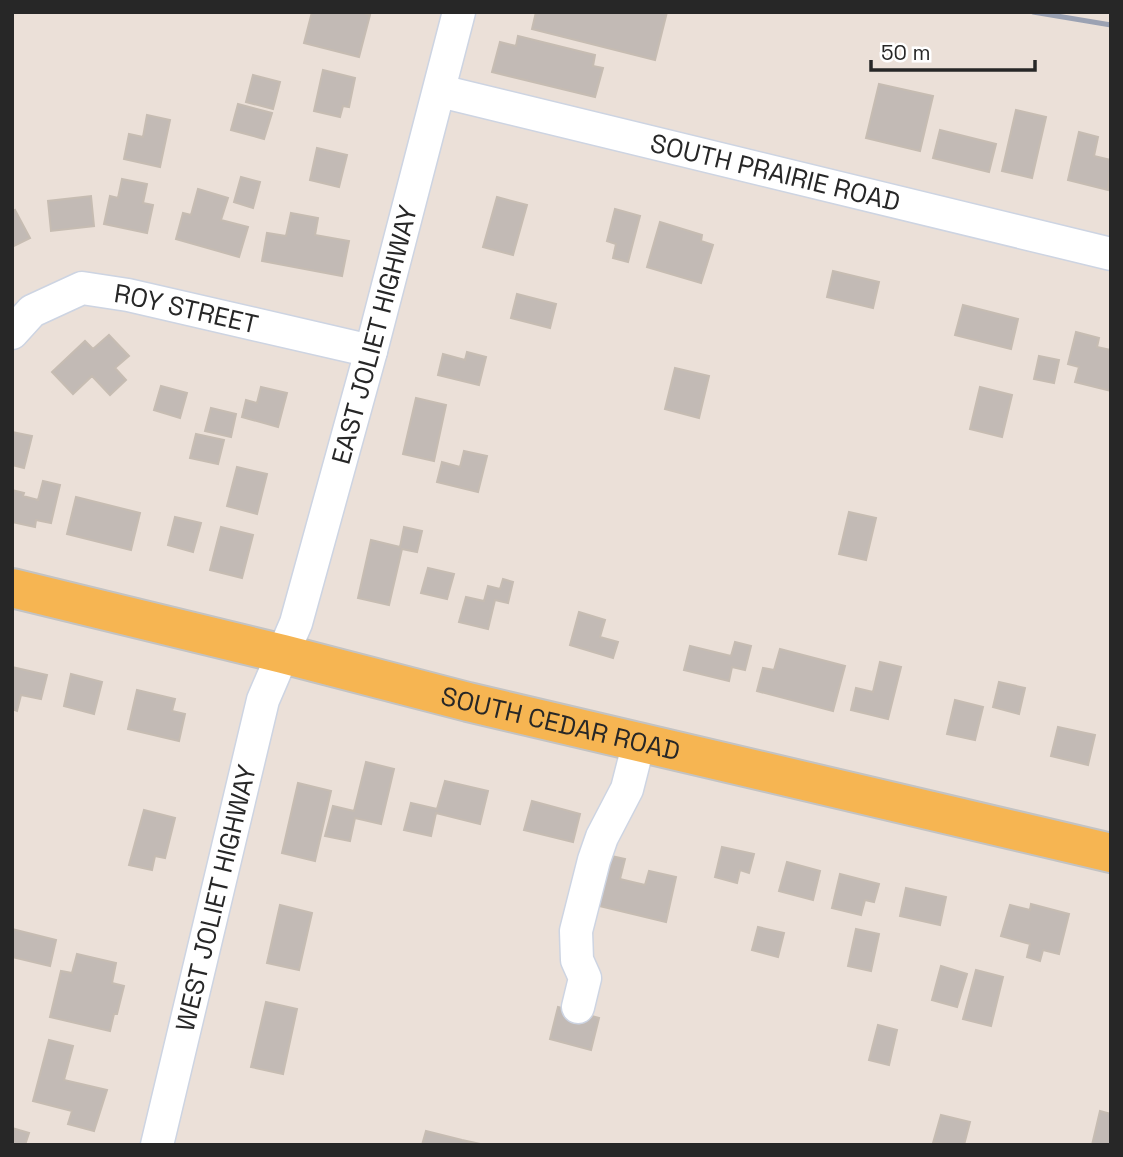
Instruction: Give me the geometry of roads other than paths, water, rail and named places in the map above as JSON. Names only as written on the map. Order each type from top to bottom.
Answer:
[{"type":"main road","name":"SOUTH CEDAR ROAD","points":[[12,588],[468,702],[1111,853]]},
{"type":"street","name":"EAST JOLIET HIGHWAY","points":[[283,654],[296,623],[371,351],[459,12]]},
{"type":"street","name":"SOUTH PRAIRIE ROAD","points":[[440,91],[1111,254]]},
{"type":"street","name":"ROY STREET","points":[[12,333],[32,311],[82,288],[128,295],[371,351]]},
{"type":"street","name":"WEST JOLIET HIGHWAY","points":[[157,1145],[263,700],[283,654]]},
{"type":"street","points":[[578,1007],[585,978],[577,960],[576,931],[594,860],[602,837],[627,789],[639,743]]},
{"type":"railway","points":[[1033,12],[1111,25]]}]
